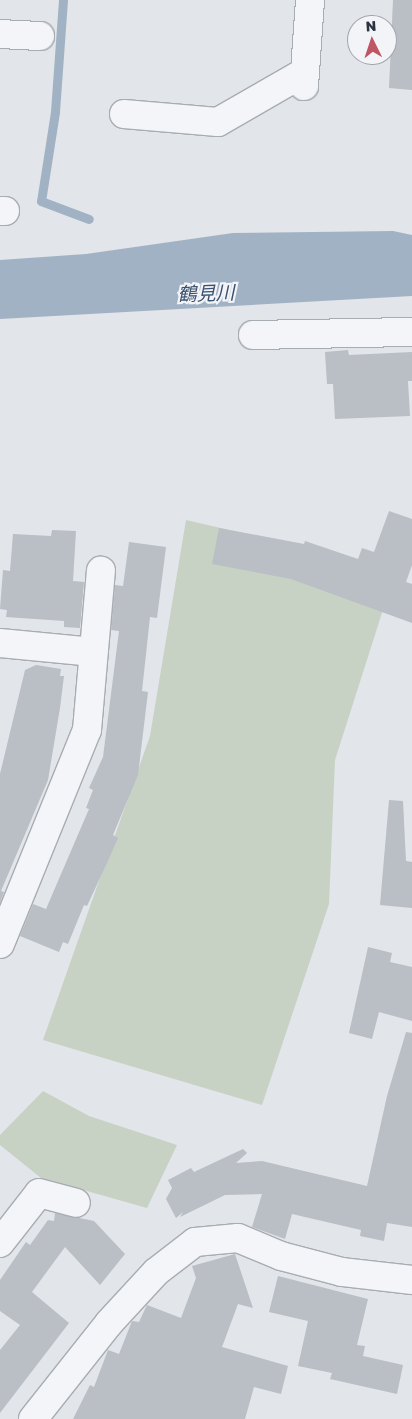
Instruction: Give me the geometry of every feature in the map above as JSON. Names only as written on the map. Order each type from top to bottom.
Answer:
[{"type":"street","points":[[124,114],[218,122],[304,79],[310,0]]},
{"type":"street","points":[[0,34],[40,36]]},
{"type":"street","points":[[253,335],[412,332]]},
{"type":"street","points":[[0,944],[87,730],[101,571]]},
{"type":"street","points":[[0,643],[94,652]]},
{"type":"street","points":[[5,1228],[39,1193],[76,1203]]},
{"type":"street","points":[[33,1419],[109,1323],[156,1272],[195,1242],[238,1238],[280,1256],[342,1272],[412,1280]]},
{"type":"green space","points":[[186,520],[396,569],[335,760],[329,904],[262,1105],[43,1040],[150,736]]},
{"type":"green space","points":[[43,1091],[89,1116],[177,1145],[147,1208],[41,1178],[0,1145],[0,1135]]},
{"type":"water","name":"鶴見川","points":[[393,231],[412,235],[412,296],[0,319],[0,260],[86,254],[233,233]]},
{"type":"building","points":[[393,0],[412,0],[412,90],[389,88],[390,65],[397,65],[397,15],[392,15]]},
{"type":"building","points":[[348,350],[349,355],[412,352],[412,381],[408,381],[410,416],[335,419],[333,384],[327,384],[325,352]]},
{"type":"building","points":[[389,511],[412,519],[412,565],[406,582],[412,584],[412,623],[291,579],[212,564],[219,528],[304,544],[305,541],[358,559],[362,548],[374,552]]},
{"type":"building","points":[[52,530],[76,531],[73,581],[84,582],[80,628],[64,627],[64,621],[6,617],[7,610],[0,609],[3,570],[10,571],[13,534],[51,536]]},
{"type":"building","points":[[129,542],[166,547],[157,618],[150,617],[142,691],[148,692],[138,775],[113,835],[118,838],[107,863],[87,906],[84,905],[68,944],[63,942],[59,952],[20,936],[33,904],[46,909],[89,809],[86,808],[93,790],[89,788],[103,757],[119,631],[111,630],[115,585],[123,586]]},
{"type":"building","points":[[36,665],[61,669],[60,676],[64,676],[60,708],[48,780],[1,891],[4,892],[0,903],[0,774],[25,670]]},
{"type":"building","points":[[389,800],[403,801],[406,861],[412,862],[412,908],[380,905]]},
{"type":"building","points":[[368,947],[392,953],[390,962],[412,967],[412,1021],[379,1012],[372,1039],[349,1033]]},
{"type":"building","points":[[406,1032],[412,1033],[412,1227],[387,1223],[384,1241],[360,1236],[361,1230],[292,1214],[285,1239],[252,1227],[262,1194],[225,1195],[180,1217],[183,1212],[176,1218],[166,1199],[172,1188],[168,1180],[191,1168],[194,1172],[243,1149],[247,1153],[236,1163],[262,1161],[367,1186],[387,1096]]},
{"type":"building","points":[[55,1213],[94,1221],[125,1254],[100,1285],[65,1247],[32,1292],[69,1323],[0,1413],[0,1350],[20,1325],[0,1311],[0,1280],[26,1242],[30,1245],[48,1220],[54,1221]]},
{"type":"building","points":[[235,1254],[253,1308],[238,1304],[222,1347],[288,1366],[281,1394],[254,1387],[245,1419],[73,1419],[90,1385],[94,1387],[108,1350],[119,1354],[132,1321],[139,1322],[147,1305],[181,1318],[196,1278],[192,1266]]},
{"type":"building","points":[[278,1276],[368,1299],[357,1345],[365,1346],[363,1356],[403,1365],[397,1394],[330,1379],[332,1373],[298,1366],[308,1321],[269,1312]]},
{"type":"waterway","points":[[63,0],[55,112],[41,201],[89,219]]}]
